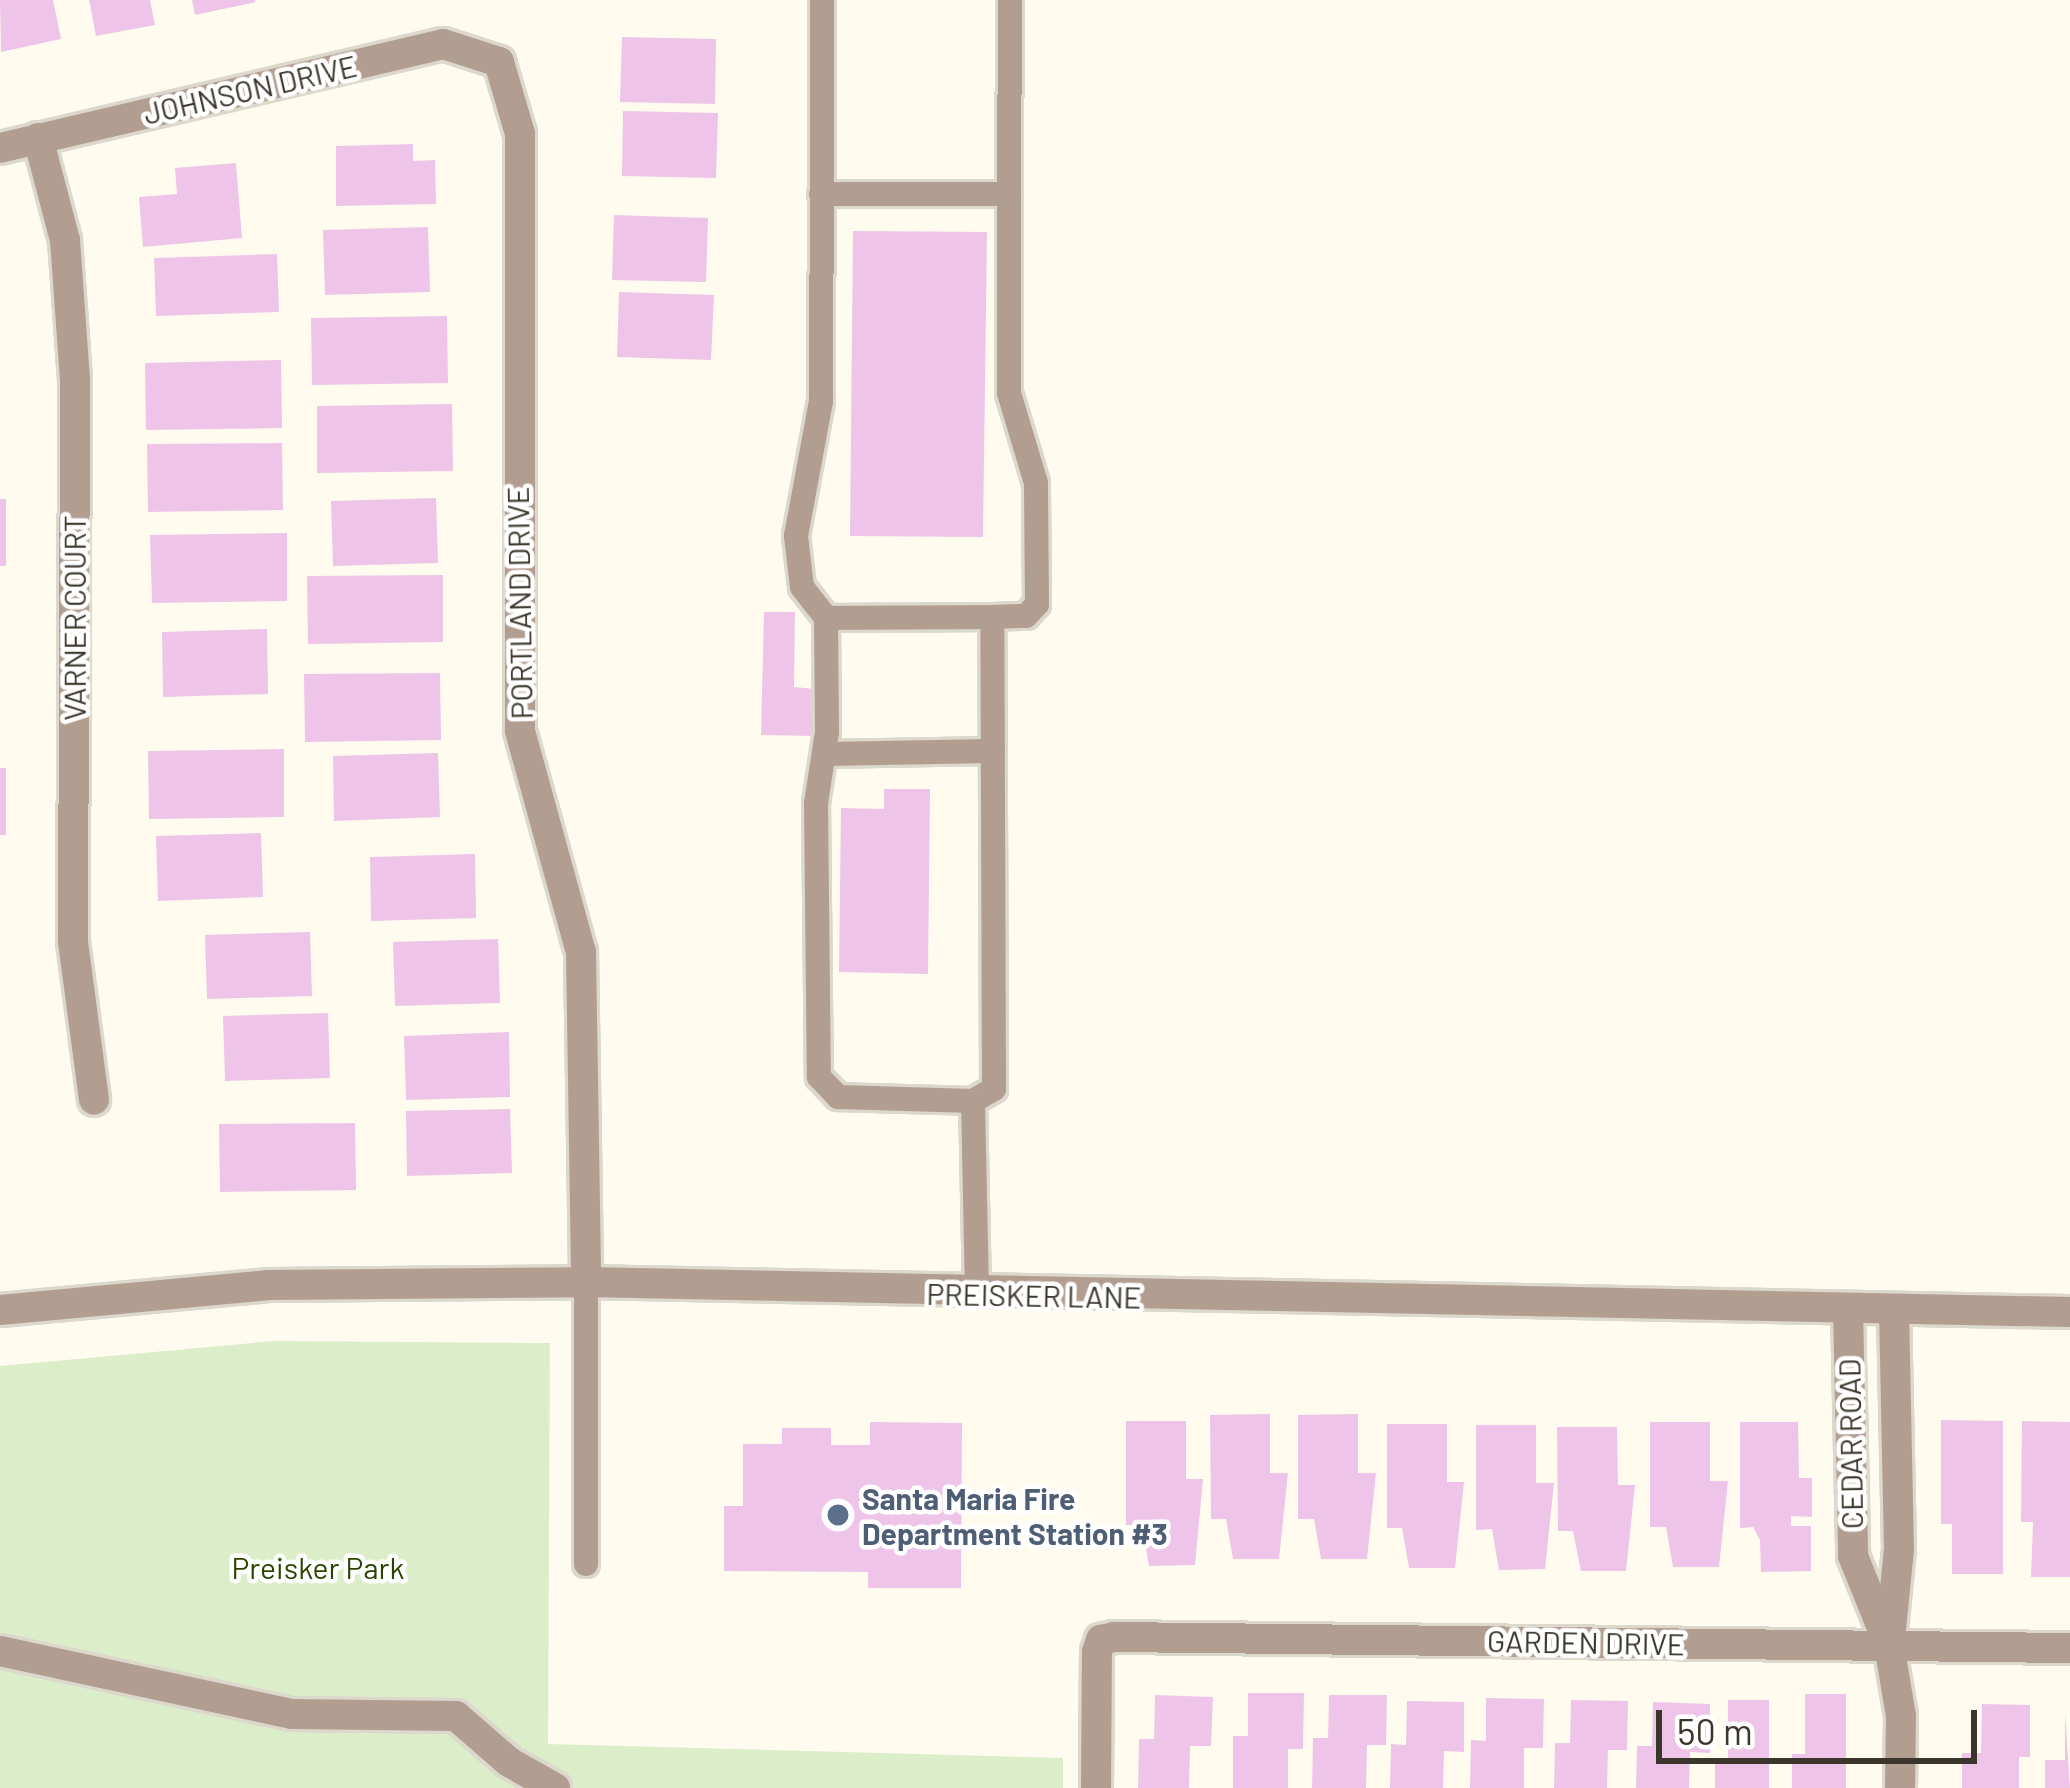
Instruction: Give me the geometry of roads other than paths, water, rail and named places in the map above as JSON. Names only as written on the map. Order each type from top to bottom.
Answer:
[{"type":"street","name":"JOHNSON DRIVE","points":[[0,148],[443,44],[499,62]]},
{"type":"street","name":"PORTLAND DRIVE","points":[[499,62],[520,134],[520,730],[581,952],[586,1282]]},
{"type":"street","name":"VARNER COURT","points":[[38,138],[65,240],[75,378],[74,942],[94,1100]]},
{"type":"street","name":"PREISKER LANE","points":[[0,1310],[267,1285],[586,1282],[977,1294],[2070,1312]]},
{"type":"street","name":"CEDAR ROAD","points":[[1848,1308],[1853,1556],[1889,1646],[1901,1716],[1900,1788]]},
{"type":"street","name":"CEDAR ROAD","points":[[1889,1646],[1898,1549],[1894,1309]]},
{"type":"street","name":"GARDEN DRIVE","points":[[1096,1788],[1102,1640],[2070,1648]]},
{"type":"street","points":[[0,1651],[292,1714],[456,1716],[509,1762],[555,1788]]},
{"type":"lane","points":[[822,0],[820,401],[796,536],[802,587],[826,618],[824,754],[816,803],[819,1077],[838,1097],[973,1102],[994,1089],[992,617]]},
{"type":"lane","points":[[826,618],[1026,616],[1036,604],[1036,483],[1010,393],[1010,0]]},
{"type":"lane","points":[[821,194],[1010,194]]},
{"type":"lane","points":[[824,754],[993,751]]},
{"type":"lane","points":[[973,1102],[977,1294]]},
{"type":"lane","points":[[586,1282],[586,1564]]},
{"type":"place","name":"Santa Maria Fire Department Station #3","points":[[838,1515]]},
{"type":"park label","name":"Preisker Park","points":[[318,1567]]}]
